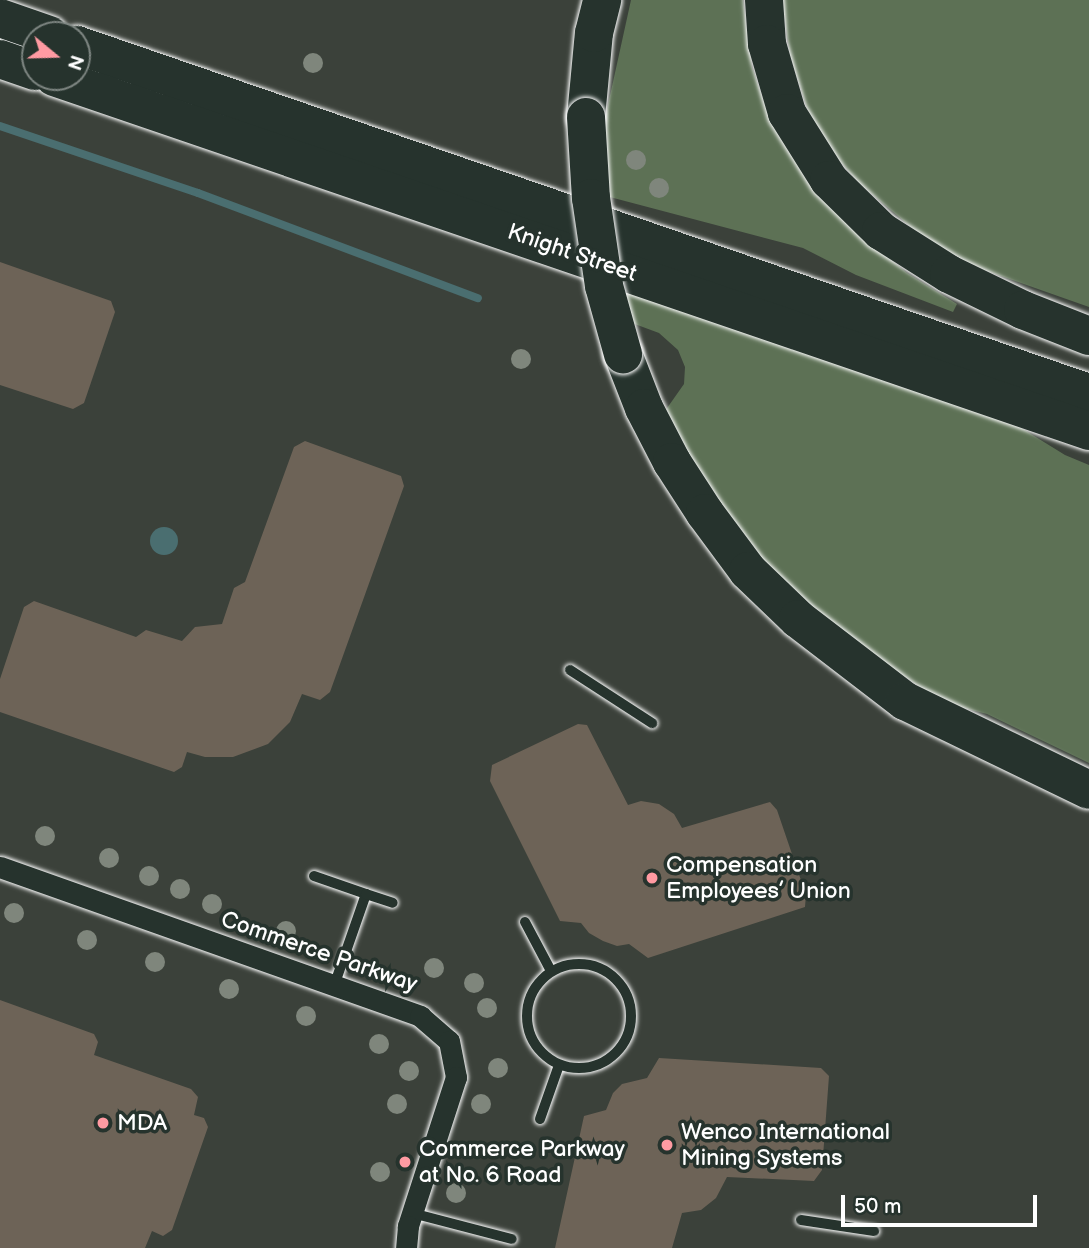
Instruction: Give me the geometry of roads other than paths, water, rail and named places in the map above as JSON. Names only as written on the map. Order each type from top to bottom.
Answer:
[{"type":"highway","points":[[601,0],[594,33],[586,117],[591,198],[604,286],[623,354],[644,408],[672,462],[748,571],[797,619],[905,701],[1089,790]]},
{"type":"highway","points":[[764,0],[767,44],[787,113],[828,180],[881,231],[949,274],[1023,310],[1089,336]]},
{"type":"highway","points":[[0,18],[21,25]]},
{"type":"highway","name":"Knight Street","points":[[91,49],[1089,393]]},
{"type":"highway","points":[[0,59],[21,66]]},
{"type":"highway","name":"Knight Street","points":[[91,90],[1089,431]]},
{"type":"street","name":"Commerce Parkway","points":[[0,867],[420,1016],[449,1041],[456,1077],[412,1213],[406,1248]]},
{"type":"lane","points":[[570,670],[652,723]]},
{"type":"lane","points":[[314,876],[393,903]]},
{"type":"lane","points":[[334,986],[366,894]]},
{"type":"lane","points":[[525,922],[551,971]]},
{"type":"lane","points":[[585,964],[602,969],[616,979],[626,994],[631,1011],[630,1029],[622,1046],[610,1058],[594,1066],[576,1068],[559,1065],[534,1044],[528,1028],[530,996],[538,982],[551,971],[567,965],[585,964]]},
{"type":"lane","points":[[540,1119],[559,1065]]},
{"type":"lane","points":[[412,1213],[512,1239]]},
{"type":"lane","points":[[802,1220],[874,1231]]},
{"type":"water","points":[[164,527],[174,531],[178,541],[174,551],[164,555],[154,551],[150,541],[154,531]]},
{"type":"waterway","points":[[0,126],[198,193],[478,298]]},
{"type":"place","name":"Compensation Employees’ Union","points":[[652,878]]},
{"type":"place","name":"MDA","points":[[103,1123]]},
{"type":"place","name":"Wenco International Mining Systems","points":[[667,1145]]},
{"type":"place","name":"Commerce Parkway at No. 6 Road","points":[[405,1162]]}]
